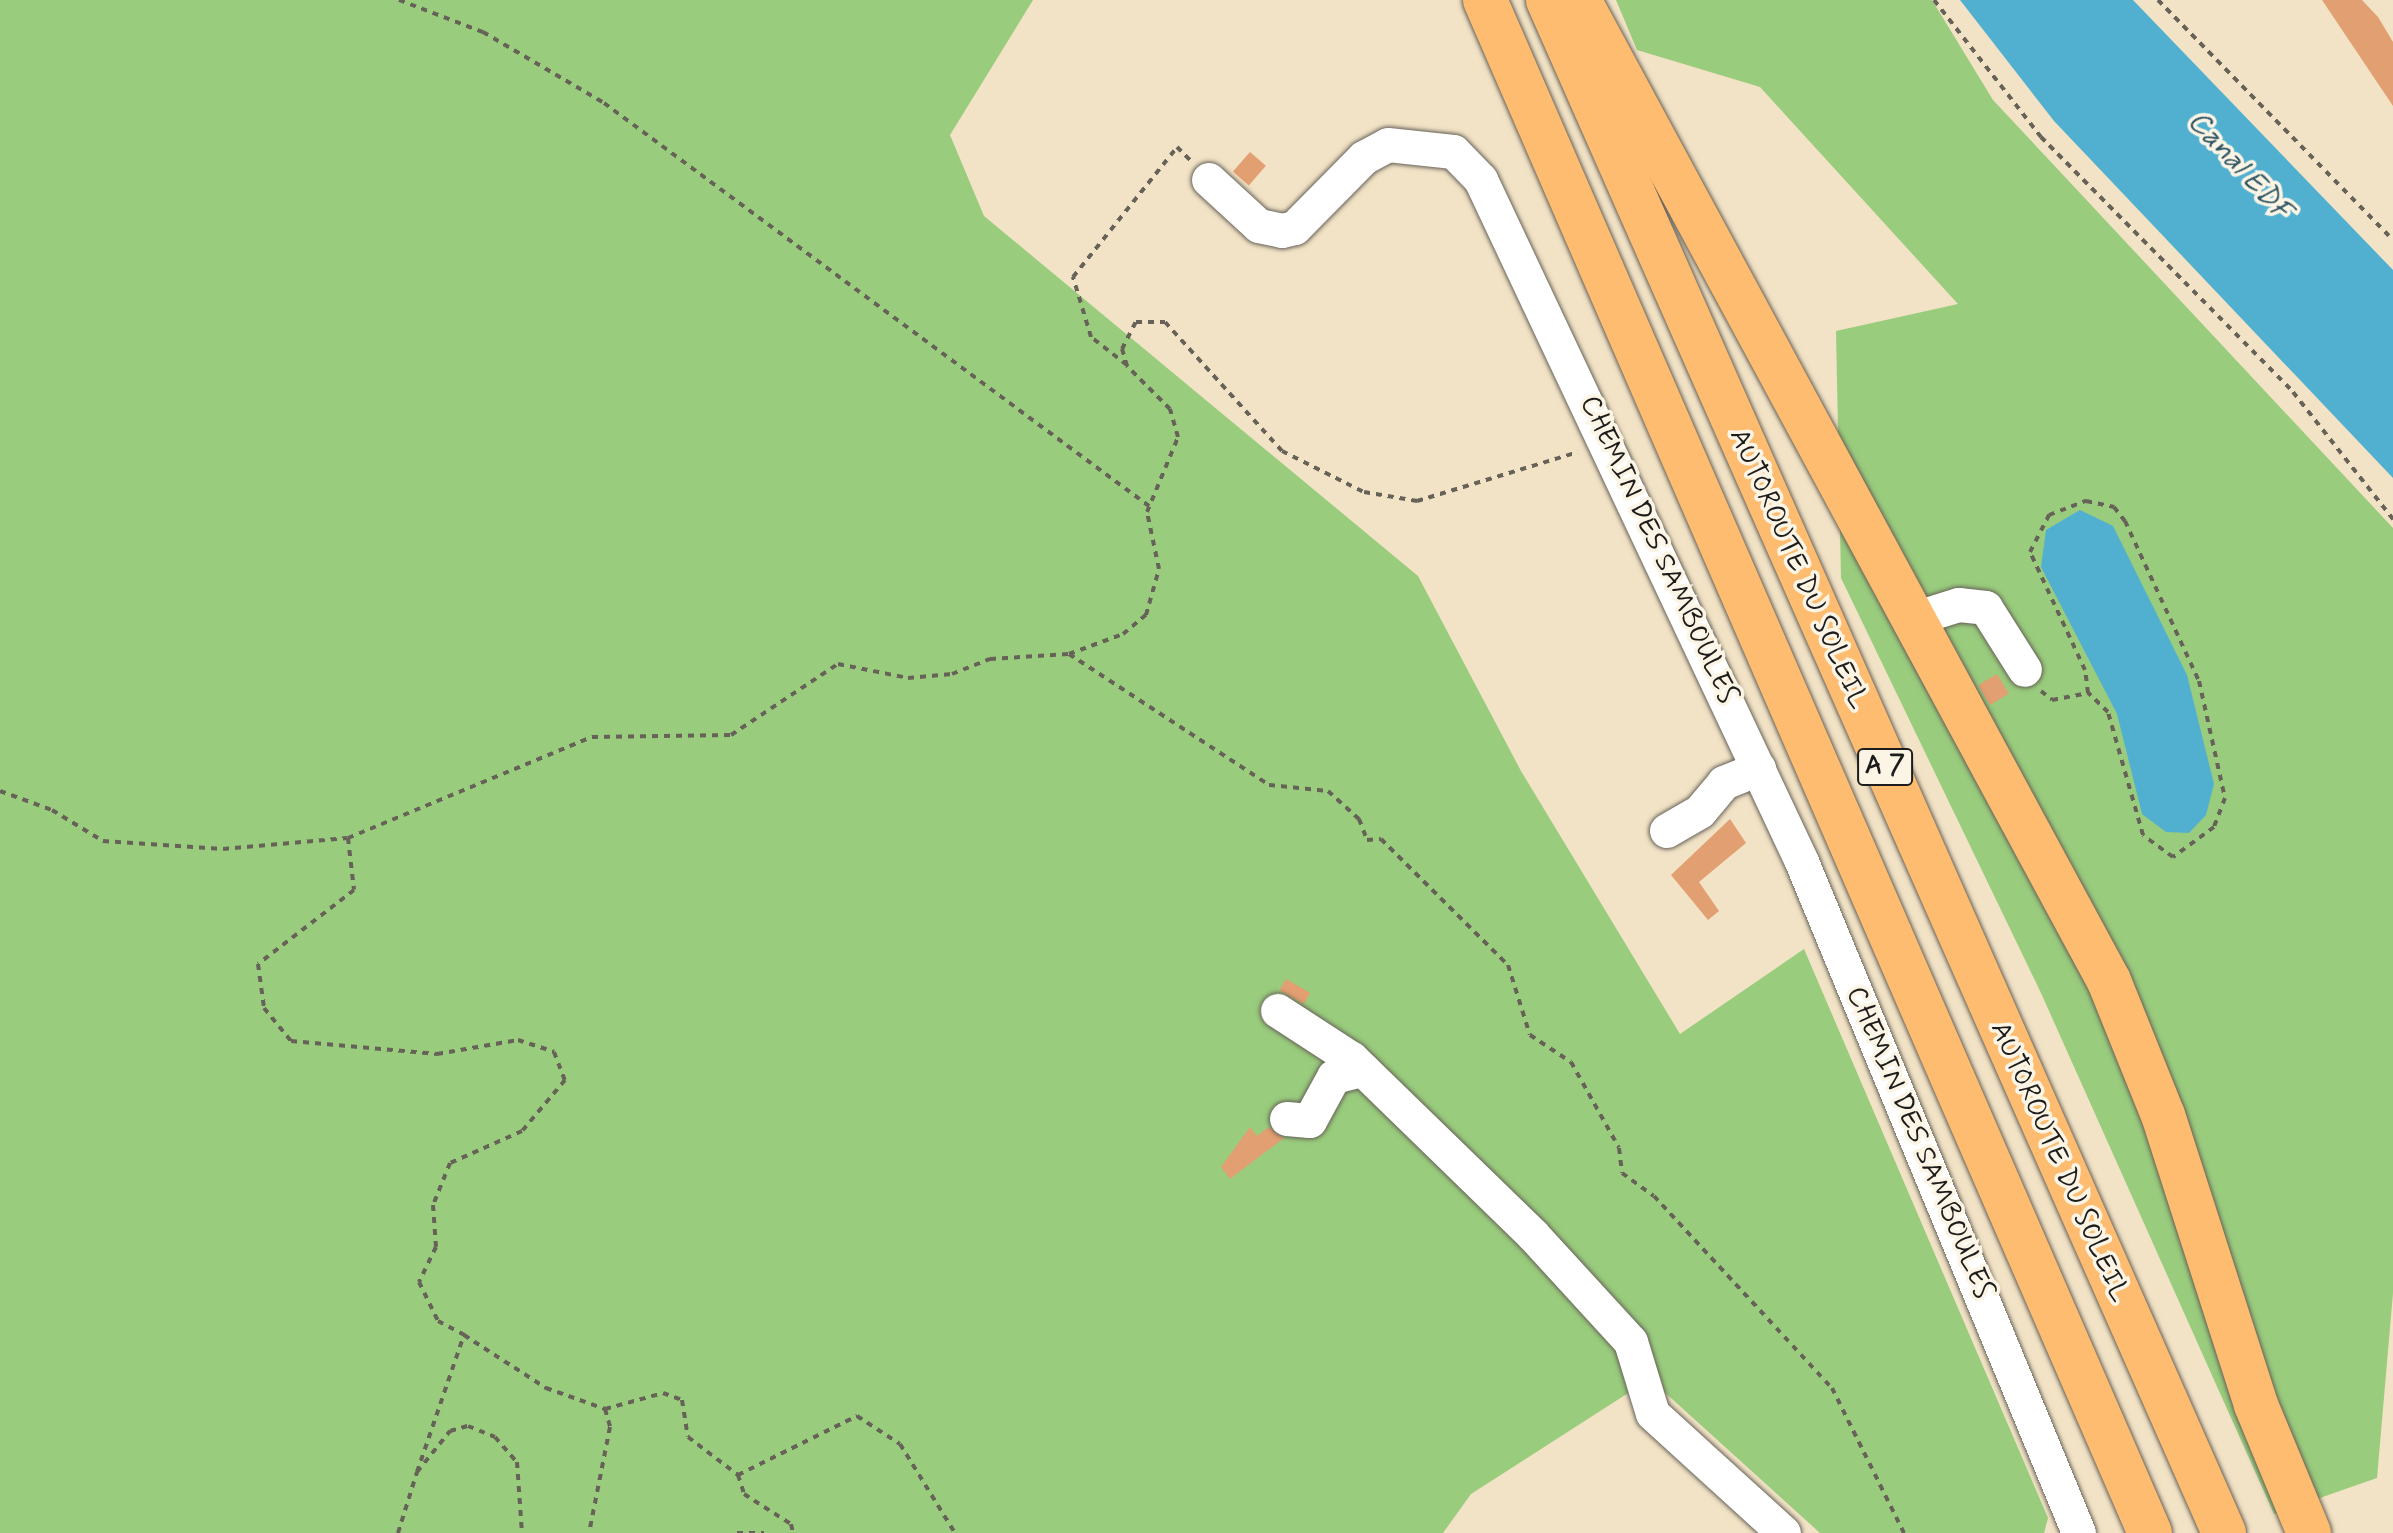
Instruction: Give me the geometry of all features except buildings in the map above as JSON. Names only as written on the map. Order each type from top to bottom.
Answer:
[{"type":"highway","name":"A 7","points":[[1485,0],[2150,1533]]},
{"type":"highway","name":"AUTOROUTE DU SOLEIL","points":[[1548,0],[2224,1533]]},
{"type":"highway","points":[[1579,0],[2139,1044],[2256,1405],[2309,1533]]},
{"type":"street","name":"CHEMIN DES SAMBOULES","points":[[1209,180],[1259,226],[1282,231],[1295,228],[1364,158],[1388,145],[1454,152],[1488,193],[1759,769],[2079,1533]]},
{"type":"street","points":[[1911,620],[1959,605],[1986,608],[2025,670]]},
{"type":"street","points":[[1667,831],[1700,812],[1724,783],[1759,769]]},
{"type":"street","points":[[1278,1011],[1363,1070],[1533,1235],[1631,1342],[1653,1414],[1784,1533]]},
{"type":"street","points":[[1287,1119],[1310,1121],[1334,1077],[1363,1070]]},
{"type":"path","points":[[399,0],[483,32],[604,103],[1149,506]]},
{"type":"path","points":[[1934,0],[2022,115],[2293,392],[2393,519]]},
{"type":"path","points":[[2158,0],[2393,240]]},
{"type":"path","points":[[0,791],[52,810],[103,841],[223,849],[348,838],[592,737],[731,735],[838,664],[908,678],[952,674],[990,659],[1069,654],[1123,634],[1146,615],[1159,569],[1149,506],[1178,437],[1170,409],[1127,366],[1091,337],[1073,277],[1177,147],[1209,180]]},
{"type":"path","points":[[1127,366],[1122,349],[1136,322],[1165,322],[1282,451],[1391,499],[1417,501],[1608,444]]},
{"type":"path","points":[[2086,501],[2114,507],[2125,521],[2199,681],[2225,798],[2214,827],[2173,857],[2143,835],[2108,712],[2088,693],[2085,670],[2030,552],[2049,515],[2086,501]]},
{"type":"path","points":[[1069,654],[1269,785],[1328,791],[1359,819],[1367,840],[1381,839],[1508,965],[1530,1035],[1571,1062],[1619,1148],[1622,1173],[1654,1196],[1832,1388],[1904,1533]]},
{"type":"path","points":[[2025,670],[2052,700],[2088,693]]},
{"type":"path","points":[[348,838],[354,890],[258,964],[264,1008],[291,1041],[437,1054],[518,1040],[554,1052],[565,1080],[522,1131],[450,1163],[433,1205],[436,1247],[419,1282],[438,1321],[546,1388],[605,1409],[663,1393],[682,1400],[688,1437],[738,1475],[744,1494],[791,1524],[793,1533]]},
{"type":"path","points":[[398,1533],[464,1335]]},
{"type":"path","points":[[589,1533],[610,1427],[605,1409]]},
{"type":"path","points":[[738,1475],[857,1416],[900,1444],[955,1533]]},
{"type":"path","points":[[417,1472],[450,1431],[468,1426],[495,1437],[517,1462],[522,1533]]},
{"type":"path","points":[[737,1533],[764,1533]]},
{"type":"green space","points":[[0,0],[1033,0],[950,135],[984,216],[1418,576],[1521,771],[1680,1034],[1804,949],[2048,1518],[2044,1533],[1820,1533],[1650,1379],[1471,1494],[1443,1533],[0,1533]]},
{"type":"green space","points":[[1616,0],[1932,0],[1993,100],[2393,528],[2393,1293],[2377,1478],[2274,1514],[2041,993],[1841,578],[1836,331],[1958,304],[1760,87],[1637,50]]},
{"type":"water","name":"Canal EDF","points":[[1960,0],[2133,0],[2393,270],[2393,478],[2054,121]]},
{"type":"water","points":[[2080,510],[2113,526],[2187,675],[2214,784],[2206,815],[2189,833],[2166,832],[2142,814],[2117,714],[2041,567],[2046,530]]}]
